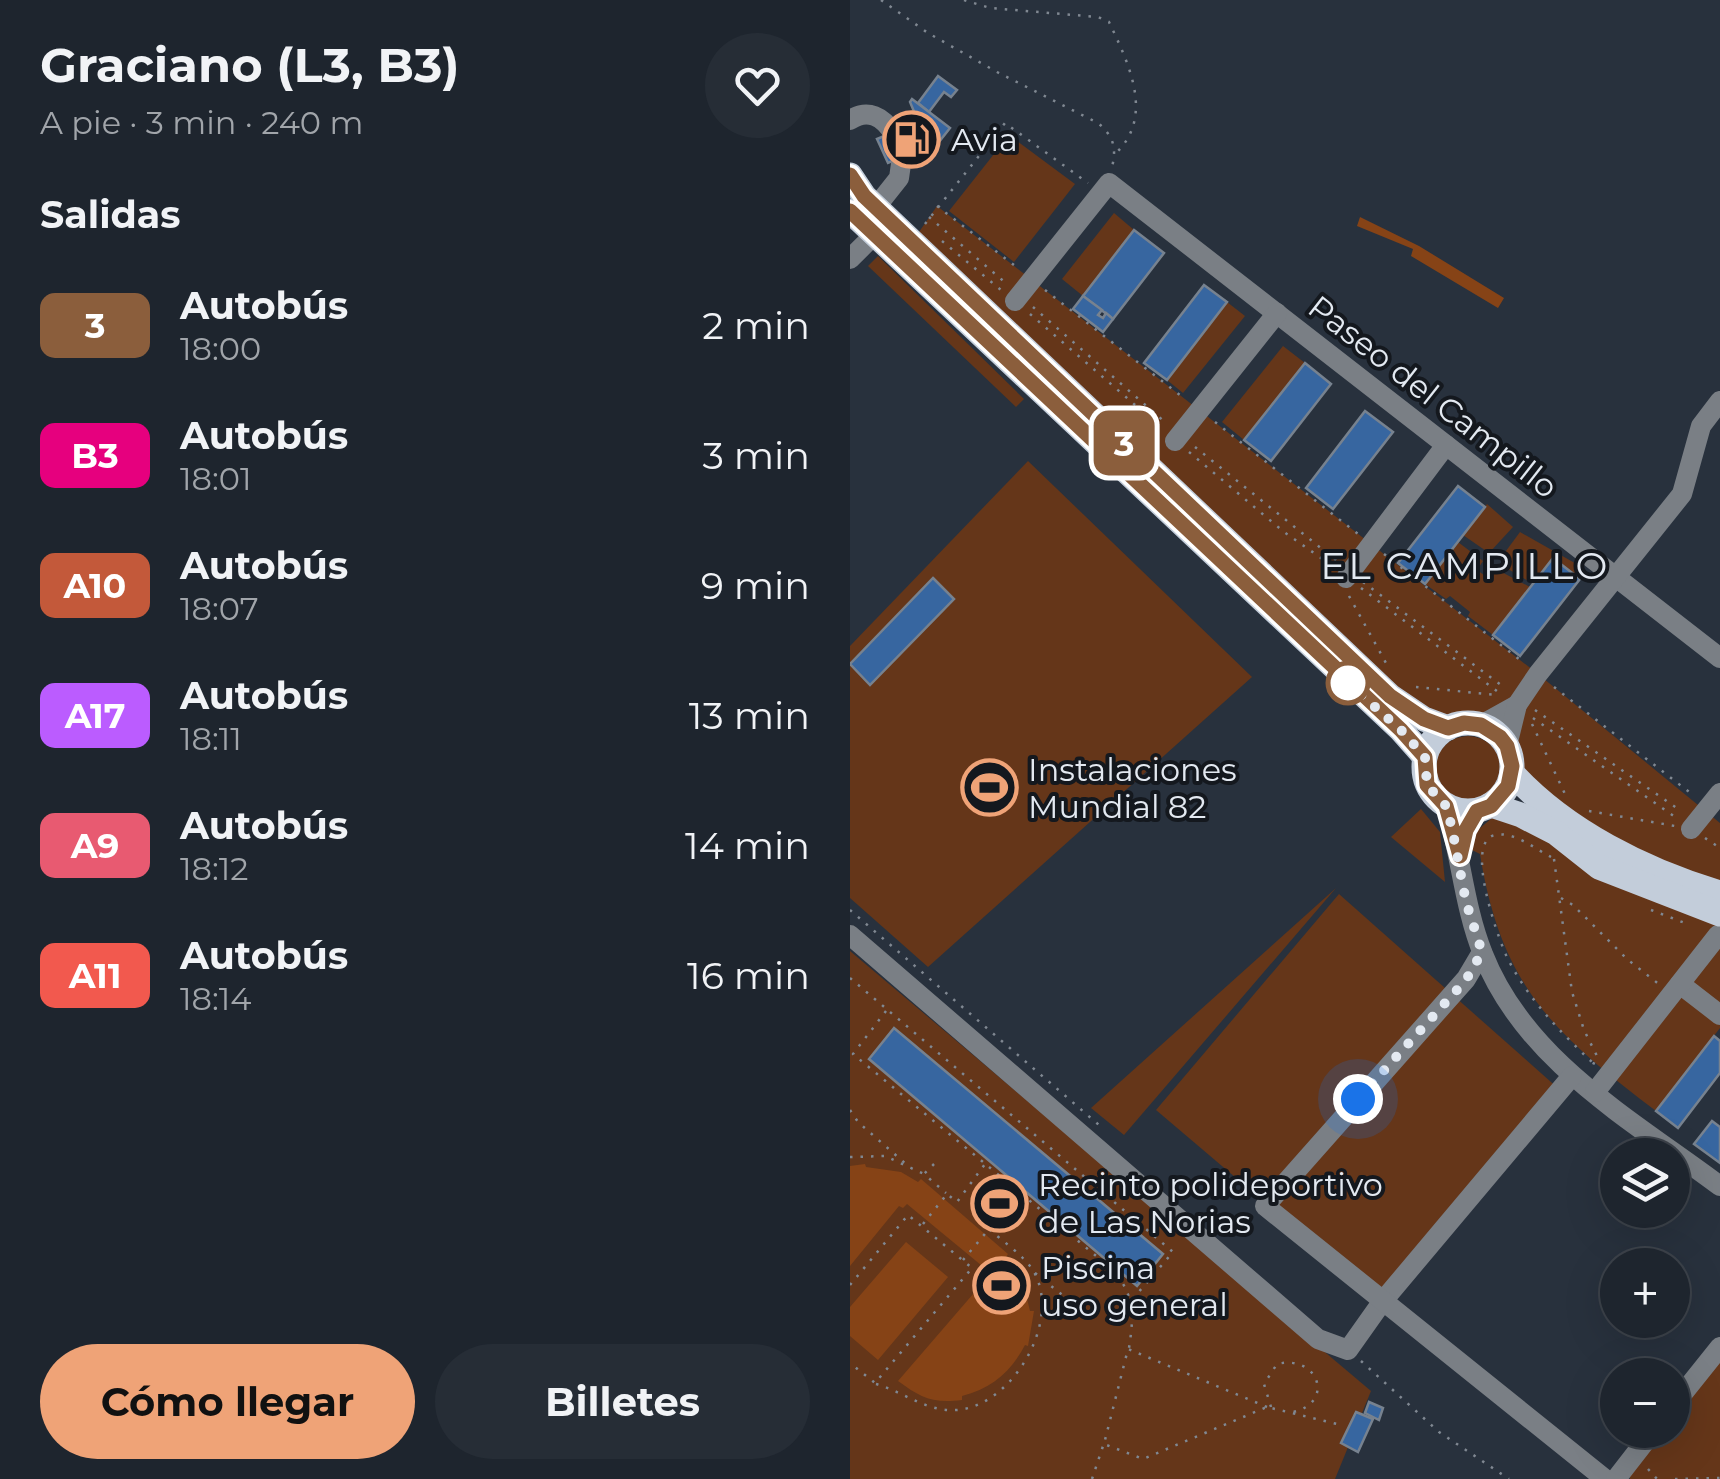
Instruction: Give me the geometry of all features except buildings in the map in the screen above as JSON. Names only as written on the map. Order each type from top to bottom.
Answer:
[{"type":"main road","points":[[850,175],[875,234],[1401,730],[1425,757]]},
{"type":"main road","points":[[863,209],[912,242],[1390,696],[1424,719],[1448,728]]},
{"type":"main road","points":[[1484,808],[1508,786],[1512,773],[1507,746],[1481,725],[1464,723],[1448,728],[1430,745],[1425,757],[1427,785],[1446,806],[1461,811],[1484,808],[1521,815],[1556,833],[1599,867],[1719,924]]},
{"type":"main road","points":[[1512,773],[1540,802],[1608,848],[1720,893]]},
{"type":"street","points":[[850,120],[864,114],[876,116],[893,133]]},
{"type":"street","points":[[863,209],[899,178],[902,157]]},
{"type":"street","points":[[1022,292],[1105,188]]},
{"type":"street","name":"Paseo del Campillo","points":[[1105,188],[1277,314],[1720,658]]},
{"type":"street","points":[[850,259],[875,234]]},
{"type":"street","points":[[1178,438],[1277,314]]},
{"type":"street","points":[[1507,746],[1519,702],[1538,674],[1668,514],[1689,475],[1701,426],[1720,402]]},
{"type":"street","points":[[1347,578],[1446,445]]},
{"type":"street","points":[[1481,725],[1519,702]]},
{"type":"street","points":[[1446,806],[1460,856],[1466,902],[1482,952],[1497,984],[1529,1033],[1584,1084],[1720,1186]]},
{"type":"street","points":[[1460,856],[1466,830],[1484,808]]},
{"type":"street","points":[[850,935],[1318,1339],[1348,1350],[1382,1302],[1676,989],[1719,924]]},
{"type":"street","points":[[1482,952],[1459,986],[1265,1206],[1605,1479]]},
{"type":"street","points":[[1459,986],[1483,978],[1497,984]]},
{"type":"street","points":[[1676,989],[1720,1015]]},
{"type":"street","points":[[1690,1384],[1720,1347]]},
{"type":"street","points":[[1616,1479],[1640,1448]]},
{"type":"path","points":[[881,0],[928,33],[1098,123],[1111,135],[1115,154],[1125,145],[1138,105],[1126,58],[1109,22],[1098,17],[990,8],[964,0]]},
{"type":"path","points":[[912,242],[1005,122],[1105,188]]},
{"type":"path","points":[[938,206],[1022,292],[1284,532],[1519,702],[1704,813]]},
{"type":"path","points":[[929,218],[1022,292]]},
{"type":"path","points":[[939,238],[1199,410],[1538,674],[1704,813],[1720,848]]},
{"type":"path","points":[[1178,438],[1347,578],[1502,695],[1416,687]]},
{"type":"path","points":[[1347,578],[1389,669]]},
{"type":"path","points":[[1572,808],[1527,714],[1704,813]]},
{"type":"path","points":[[1589,810],[1704,813]]},
{"type":"path","points":[[1584,1084],[1594,1064],[1597,1056],[1572,992],[1554,859],[1505,835],[1493,835],[1486,839],[1480,854],[1506,955],[1558,1030],[1594,1064]]},
{"type":"path","points":[[1560,897],[1574,905],[1627,959],[1676,989]]},
{"type":"path","points":[[850,978],[1173,1252],[1131,1301]]},
{"type":"path","points":[[888,1010],[851,1053],[1113,1270],[1127,1287],[1134,1312],[1128,1349],[1092,1479]]},
{"type":"path","points":[[850,1110],[858,1122],[957,1202],[986,1163]]},
{"type":"path","points":[[850,1157],[885,1156],[907,1164]]},
{"type":"path","points":[[924,1174],[934,1164]]},
{"type":"path","points":[[1012,1185],[982,1223],[1076,1306]]},
{"type":"path","points":[[922,1226],[946,1195]]},
{"type":"path","points":[[850,1285],[908,1215],[972,1268],[875,1383]]},
{"type":"path","points":[[963,1260],[988,1230]]},
{"type":"path","points":[[850,1363],[875,1383],[933,1409],[961,1410],[998,1392],[1026,1362],[1040,1328],[1041,1302],[1034,1272]]},
{"type":"path","points":[[1128,1349],[1269,1408],[1341,1425]]},
{"type":"path","points":[[1269,1408],[1264,1384],[1277,1364],[1290,1361],[1304,1365],[1316,1375],[1318,1388],[1314,1400],[1304,1409],[1286,1412]]},
{"type":"path","points":[[1104,1444],[1144,1459],[1269,1408]]},
{"type":"path","points":[[1675,1479],[1720,1478]]},
{"type":"shaded area","points":[[1009,135],[1075,184],[1014,262],[949,211]]},
{"type":"shaded area","points":[[937,206],[1538,674],[1720,823],[1720,893],[1608,848],[1512,773],[1507,746],[1516,707],[1471,721],[1424,719],[912,242]]},
{"type":"shaded area","points":[[1114,213],[1134,230],[1083,296],[1062,279]]},
{"type":"shaded area","points":[[1360,217],[1419,246],[1504,298],[1498,308],[1411,256],[1413,249],[1357,226]]},
{"type":"shaded area","points":[[878,256],[1024,399],[1016,407],[868,266]]},
{"type":"shaded area","points":[[1227,302],[1245,316],[1183,393],[1167,380]]},
{"type":"shaded area","points":[[1283,346],[1305,363],[1244,440],[1222,422]]},
{"type":"shaded area","name":"Instalaciones Mundial 82","points":[[1028,461],[1252,677],[928,967],[850,898],[850,646]]},
{"type":"shaded area","points":[[1487,504],[1513,527],[1489,553],[1463,535]]},
{"type":"shaded area","points":[[1520,532],[1580,566],[1575,575],[1533,584],[1503,566],[1503,555]]},
{"type":"shaded area","points":[[1458,542],[1483,561],[1477,570],[1488,578],[1496,569],[1530,587],[1493,635],[1450,596],[1446,599],[1425,584]]},
{"type":"shaded area","points":[[1468,736],[1491,746],[1501,769],[1491,792],[1468,802],[1445,792],[1435,769],[1445,746]]},
{"type":"shaded area","points":[[1421,809],[1440,832],[1445,882],[1391,837]]},
{"type":"shaded area","points":[[1492,818],[1511,821],[1720,914],[1720,1028],[1656,1111],[1561,1031],[1518,973],[1489,900],[1480,854],[1468,848],[1473,834]]},
{"type":"shaded area","points":[[1336,888],[1124,1135],[1091,1108]]},
{"type":"shaded area","points":[[1339,894],[1560,1090],[1382,1302],[1156,1110]]},
{"type":"shaded area","name":"Recinto polideportivo de Las Norias","points":[[850,951],[1371,1391],[1335,1479],[850,1479]]},
{"type":"shaded area","name":"Piscina uso general","points":[[865,1164],[901,1172],[918,1182],[921,1179],[1008,1254],[1006,1257],[1022,1278],[1030,1311],[1034,1311],[1028,1346],[1000,1378],[962,1396],[962,1400],[927,1398],[898,1381],[986,1279],[983,1276],[987,1270],[907,1204],[899,1206],[850,1266],[850,1166]]},
{"type":"shaded area","points":[[906,1242],[948,1277],[878,1360],[850,1336],[850,1307]]},
{"type":"shaded area","points":[[1720,1357],[1720,1479],[1630,1479],[1650,1448],[1690,1448],[1690,1396]]},
{"type":"bus line","name":"3","points":[[850,175],[864,196],[1390,696],[1409,711],[1448,728],[1464,723],[1481,725],[1500,737],[1512,760],[1508,786],[1491,806],[1477,811],[1466,830],[1460,856],[1446,806],[1427,785],[1425,757],[1401,730],[850,211]]},
{"type":"place","name":"Avia","points":[[912,140]]},
{"type":"place","name":"Instalaciones Mundial 82","points":[[989,788]]},
{"type":"place","name":"Recinto polideportivo de Las Norias","points":[[999,1203]]},
{"type":"place","name":"Piscina uso general","points":[[1002,1286]]},
{"type":"district","name":"EL CAMPILLO","points":[[1465,566]]},
{"type":"route","points":[[1348,683],[1425,757],[1427,785],[1446,806],[1460,856],[1466,902],[1482,952],[1466,980],[1358,1099]]}]
